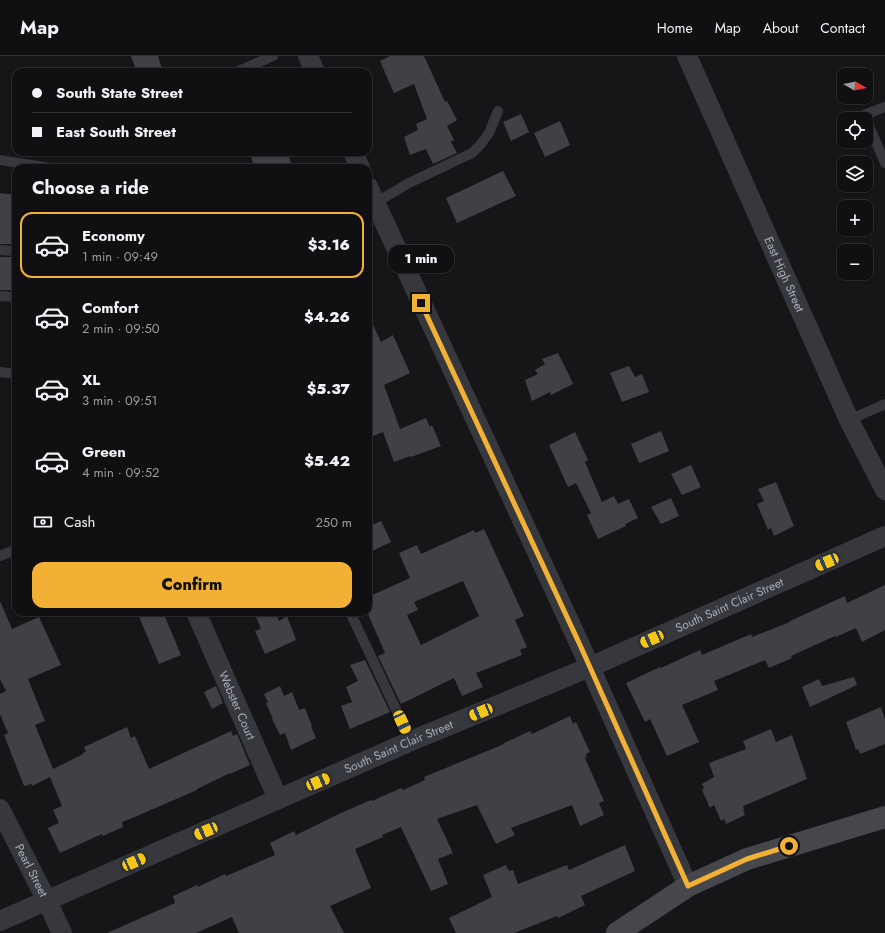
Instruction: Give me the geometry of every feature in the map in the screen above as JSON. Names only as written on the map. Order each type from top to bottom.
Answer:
[{"type":"main road","points":[[617,933],[688,886],[747,859],[885,816]]},
{"type":"street","points":[[308,56],[313,68]]},
{"type":"street","name":"East High Street","points":[[687,56],[849,420],[885,490]]},
{"type":"street","points":[[372,197],[590,667],[688,886]]},
{"type":"street","name":"South Saint Clair Street","points":[[0,921],[278,799],[590,667],[885,536]]},
{"type":"street","name":"Webster Court","points":[[198,616],[278,799]]},
{"type":"street","name":"Pearl Street","points":[[0,809],[47,900],[62,933]]},
{"type":"lane","points":[[245,68],[273,56]]},
{"type":"lane","points":[[871,112],[885,106]]},
{"type":"lane","points":[[372,195],[409,183],[472,153],[489,133],[498,111]]},
{"type":"lane","points":[[873,135],[885,163]]},
{"type":"lane","points":[[0,160],[25,164]]},
{"type":"lane","points":[[0,250],[12,251]]},
{"type":"lane","points":[[0,296],[12,297]]},
{"type":"lane","points":[[0,372],[12,374]]},
{"type":"lane","points":[[849,420],[885,404]]},
{"type":"lane","points":[[0,556],[12,551]]},
{"type":"lane","points":[[352,616],[411,742]]},
{"type":"building","points":[[131,56],[158,56],[162,68],[136,68]]},
{"type":"building","points":[[390,56],[424,56],[445,102],[447,101],[457,120],[447,126],[454,140],[451,142],[457,153],[433,164],[426,149],[410,155],[404,137],[418,130],[416,124],[427,119],[414,84],[394,93],[380,61]]},
{"type":"building","points":[[521,114],[529,132],[511,141],[503,122]]},
{"type":"building","points":[[560,121],[570,145],[545,157],[534,133]]},
{"type":"building","points":[[250,156],[288,156],[292,164],[254,164]]},
{"type":"building","points":[[503,171],[516,196],[457,223],[446,198]]},
{"type":"building","points":[[0,193],[12,194],[12,244],[0,244]]},
{"type":"building","points":[[0,257],[12,257],[12,290],[0,290]]},
{"type":"building","points":[[372,323],[381,342],[393,335],[410,373],[384,385],[400,429],[426,418],[430,427],[432,425],[441,446],[394,462],[383,432],[372,436]]},
{"type":"building","points":[[558,353],[573,384],[551,395],[550,392],[532,401],[525,380],[538,374],[535,370],[545,364],[542,359]]},
{"type":"building","points":[[629,366],[635,377],[642,374],[649,392],[622,402],[610,373]]},
{"type":"building","points":[[661,431],[669,451],[639,463],[631,444]]},
{"type":"building","points":[[575,432],[588,460],[585,462],[602,502],[614,496],[618,504],[629,499],[638,518],[625,524],[626,526],[598,539],[587,515],[591,513],[576,483],[568,487],[549,445]]},
{"type":"building","points":[[691,465],[701,487],[682,495],[671,474]]},
{"type":"building","points":[[776,482],[794,526],[774,536],[771,528],[768,530],[757,504],[764,501],[758,489]]},
{"type":"building","points":[[671,498],[679,516],[661,524],[651,507]]},
{"type":"building","points":[[381,521],[391,542],[372,551],[372,525]]},
{"type":"building","points":[[484,529],[524,616],[515,620],[527,647],[520,650],[522,655],[476,673],[483,687],[462,696],[454,678],[401,704],[378,656],[385,653],[369,616],[372,616],[372,595],[410,578],[399,553],[417,545],[421,554],[474,530],[475,533]],"holes":[[[463,581],[479,616],[421,645],[407,615],[418,610],[414,602]]]},
{"type":"building","points":[[885,585],[885,630],[862,642],[856,628],[791,656],[792,658],[769,668],[765,660],[714,681],[718,690],[682,705],[699,742],[667,756],[650,719],[645,722],[626,683],[700,650],[702,655],[751,634],[752,637],[790,622],[845,596],[847,603]]},
{"type":"building","points":[[0,601],[12,629],[39,617],[61,665],[28,679],[45,721],[35,725],[53,769],[83,754],[86,751],[84,747],[127,727],[131,738],[135,736],[149,769],[231,731],[233,736],[237,734],[250,765],[230,773],[197,790],[122,822],[123,827],[103,836],[102,834],[60,853],[48,828],[59,823],[53,810],[62,806],[50,777],[32,786],[32,784],[24,786],[4,735],[8,733],[0,714],[0,694],[6,691],[0,679]]},
{"type":"building","points":[[139,616],[165,616],[181,655],[159,664]]},
{"type":"building","points":[[256,616],[277,616],[279,621],[287,616],[296,640],[265,654],[255,631],[261,629]]},
{"type":"building","points":[[365,660],[390,712],[350,729],[341,706],[352,702],[346,687],[358,681],[350,665]]},
{"type":"building","points":[[854,677],[857,685],[810,707],[802,687],[819,679],[822,686]]},
{"type":"building","points":[[216,686],[223,703],[212,709],[204,692]]},
{"type":"building","points":[[280,686],[284,696],[292,692],[299,710],[305,708],[316,738],[291,750],[285,733],[280,735],[272,719],[266,703],[268,702],[264,694]]},
{"type":"building","points":[[881,707],[885,720],[885,744],[860,754],[858,749],[856,750],[846,722]]},
{"type":"building","points":[[570,716],[573,724],[576,722],[590,752],[586,754],[587,757],[585,758],[604,801],[599,803],[604,815],[580,826],[572,805],[511,828],[515,835],[496,844],[477,805],[437,819],[453,853],[438,859],[448,884],[431,891],[401,827],[382,835],[383,837],[355,849],[371,888],[330,906],[344,933],[239,933],[232,917],[196,933],[107,933],[175,903],[173,896],[197,885],[198,887],[225,874],[226,876],[275,855],[270,843],[294,831],[296,835],[341,813],[401,788],[403,790],[425,780],[424,777],[504,744],[530,731],[532,734]]},
{"type":"building","points":[[771,729],[776,742],[792,735],[807,779],[743,806],[745,815],[726,824],[724,819],[721,821],[714,805],[710,808],[702,790],[704,788],[702,784],[714,777],[709,763],[746,749],[743,741]]},
{"type":"building","points":[[625,845],[635,871],[581,896],[585,905],[558,918],[557,916],[514,933],[456,933],[449,918],[492,897],[483,875],[506,865],[509,871],[513,870],[518,884],[567,865],[569,870]]},
{"type":"route","points":[[421,303],[580,645],[688,886],[747,859],[789,846]]}]
